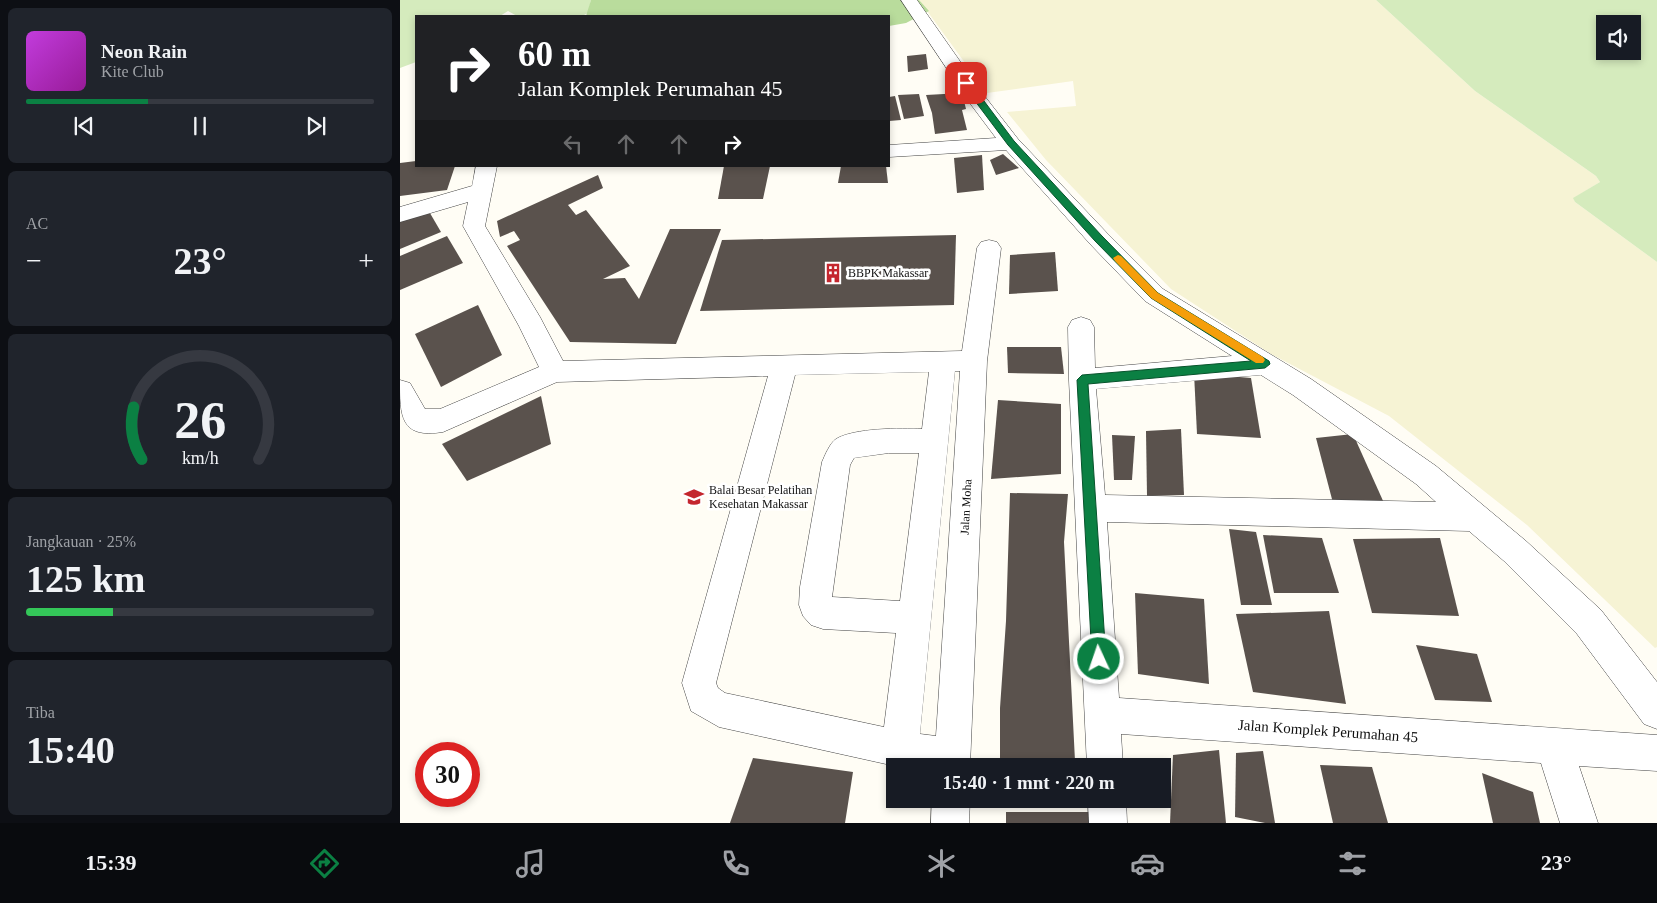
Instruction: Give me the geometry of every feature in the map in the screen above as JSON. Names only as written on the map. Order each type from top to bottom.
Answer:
[{"type":"street","points":[[909,0],[976,98],[1011,143],[1099,239],[1154,295],[1302,386],[1426,475],[1515,551],[1589,622],[1657,711]]},
{"type":"street","points":[[890,151],[1011,143]]},
{"type":"street","points":[[487,167],[474,226],[531,324],[555,372]]},
{"type":"street","points":[[400,214],[482,190]]},
{"type":"street","name":"Jalan Moha","points":[[953,758],[974,361],[989,248]]},
{"type":"street","points":[[1081,327],[1082,380],[1105,758]]},
{"type":"street","points":[[400,391],[415,419],[425,424],[443,420],[555,372],[974,361]]},
{"type":"street","points":[[900,749],[943,362]]},
{"type":"street","points":[[1082,380],[1265,364]]},
{"type":"street","points":[[784,365],[699,683],[703,699],[719,709],[937,758]]},
{"type":"street","points":[[914,618],[823,613],[815,606],[816,587],[836,462],[845,448],[891,440],[934,441]]},
{"type":"street","points":[[1091,508],[1475,517]]},
{"type":"street","name":"Jalan Komplek Perumahan 45","points":[[1102,715],[1657,753]]},
{"type":"street","points":[[1554,746],[1579,823]]},
{"type":"street","points":[[950,823],[951,808]]},
{"type":"street","points":[[1107,808],[1108,823]]},
{"type":"shaded area","points":[[919,0],[1376,0],[1475,91],[1596,176],[1600,182],[1574,198],[1575,202],[1657,262],[1657,647],[1655,648],[1527,525],[1389,416],[1271,354],[1171,289],[1046,160],[1007,112],[1076,106],[1073,81],[987,93]]},
{"type":"green space","points":[[400,0],[591,0],[588,13],[584,15],[515,15],[508,11],[502,15],[415,15],[415,62],[400,68]]},
{"type":"green space","points":[[591,0],[919,0],[929,11],[906,23],[890,26],[890,15],[586,15]]},
{"type":"green space","points":[[1376,0],[1657,0],[1657,262],[1575,202],[1573,198],[1600,182],[1596,176],[1475,91]]},
{"type":"building","points":[[926,54],[928,69],[908,72],[907,56]]},
{"type":"building","points":[[962,93],[966,109],[962,110],[967,130],[935,134],[932,113],[926,95]]},
{"type":"building","points":[[919,94],[924,116],[904,119],[898,95]]},
{"type":"building","points":[[895,96],[901,120],[890,121],[890,97]]},
{"type":"building","points":[[1003,154],[1019,168],[996,175],[990,160]]},
{"type":"building","points":[[982,155],[984,190],[957,193],[954,158]]},
{"type":"building","points":[[415,161],[415,167],[455,167],[447,190],[400,196],[400,163]]},
{"type":"building","points":[[724,167],[770,167],[763,199],[718,199]]},
{"type":"building","points":[[841,167],[886,167],[888,183],[838,183]]},
{"type":"building","points":[[598,175],[603,188],[568,205],[576,215],[586,210],[630,266],[603,279],[625,278],[639,299],[670,229],[721,229],[676,344],[570,342],[507,246],[520,240],[514,231],[500,237],[497,221]]},
{"type":"building","points":[[427,208],[441,232],[400,249],[400,220]]},
{"type":"building","name":"BBPK Makassar","points":[[956,235],[954,305],[700,311],[722,240]]},
{"type":"building","points":[[447,236],[463,263],[400,290],[400,256]]},
{"type":"building","points":[[1055,252],[1058,291],[1009,294],[1010,255]]},
{"type":"building","points":[[478,305],[502,355],[441,387],[415,334]]},
{"type":"building","points":[[1007,347],[1061,347],[1064,374],[1008,373]]},
{"type":"building","points":[[1194,373],[1251,378],[1261,438],[1197,434]]},
{"type":"building","points":[[541,396],[551,444],[467,481],[442,444]]},
{"type":"building","points":[[998,400],[1061,404],[1061,474],[991,479]]},
{"type":"building","points":[[1181,429],[1184,495],[1147,496],[1146,431]]},
{"type":"building","points":[[1353,434],[1384,503],[1333,503],[1316,438]]},
{"type":"building","points":[[1112,435],[1135,436],[1132,480],[1114,480]]},
{"type":"building","points":[[1010,493],[1068,494],[1064,542],[1075,758],[1000,758],[1000,708],[1006,621]]},
{"type":"building","points":[[1229,529],[1256,532],[1272,605],[1241,605]]},
{"type":"building","points":[[1263,535],[1322,538],[1339,593],[1274,593]]},
{"type":"building","points":[[1440,538],[1459,616],[1372,613],[1353,539]]},
{"type":"building","points":[[1135,593],[1204,599],[1209,684],[1138,674]]},
{"type":"building","points":[[1329,611],[1346,704],[1253,692],[1236,614]]},
{"type":"building","points":[[1416,645],[1477,654],[1492,702],[1435,700]]},
{"type":"building","points":[[1219,750],[1226,823],[1170,823],[1173,755]]},
{"type":"building","points":[[1263,751],[1275,823],[1235,817],[1236,753]]},
{"type":"building","points":[[753,758],[853,772],[845,823],[730,823]]},
{"type":"building","points":[[1320,765],[1372,767],[1388,823],[1333,823]]},
{"type":"building","points":[[1482,773],[1533,792],[1540,823],[1493,823]]},
{"type":"building","points":[[1006,812],[1089,812],[1089,823],[1006,823]]},
{"type":"slow traffic","points":[[1118,258],[1154,295],[1259,360]]},
{"type":"place","name":"BBPK Makassar","points":[[833,273]]},
{"type":"place","name":"Balai Besar Pelatihan Kesehatan Makassar","points":[[694,497]]},
{"type":"route","points":[[966,83],[1011,143],[1099,239],[1154,295],[1265,364],[1082,380],[1099,659]]}]
